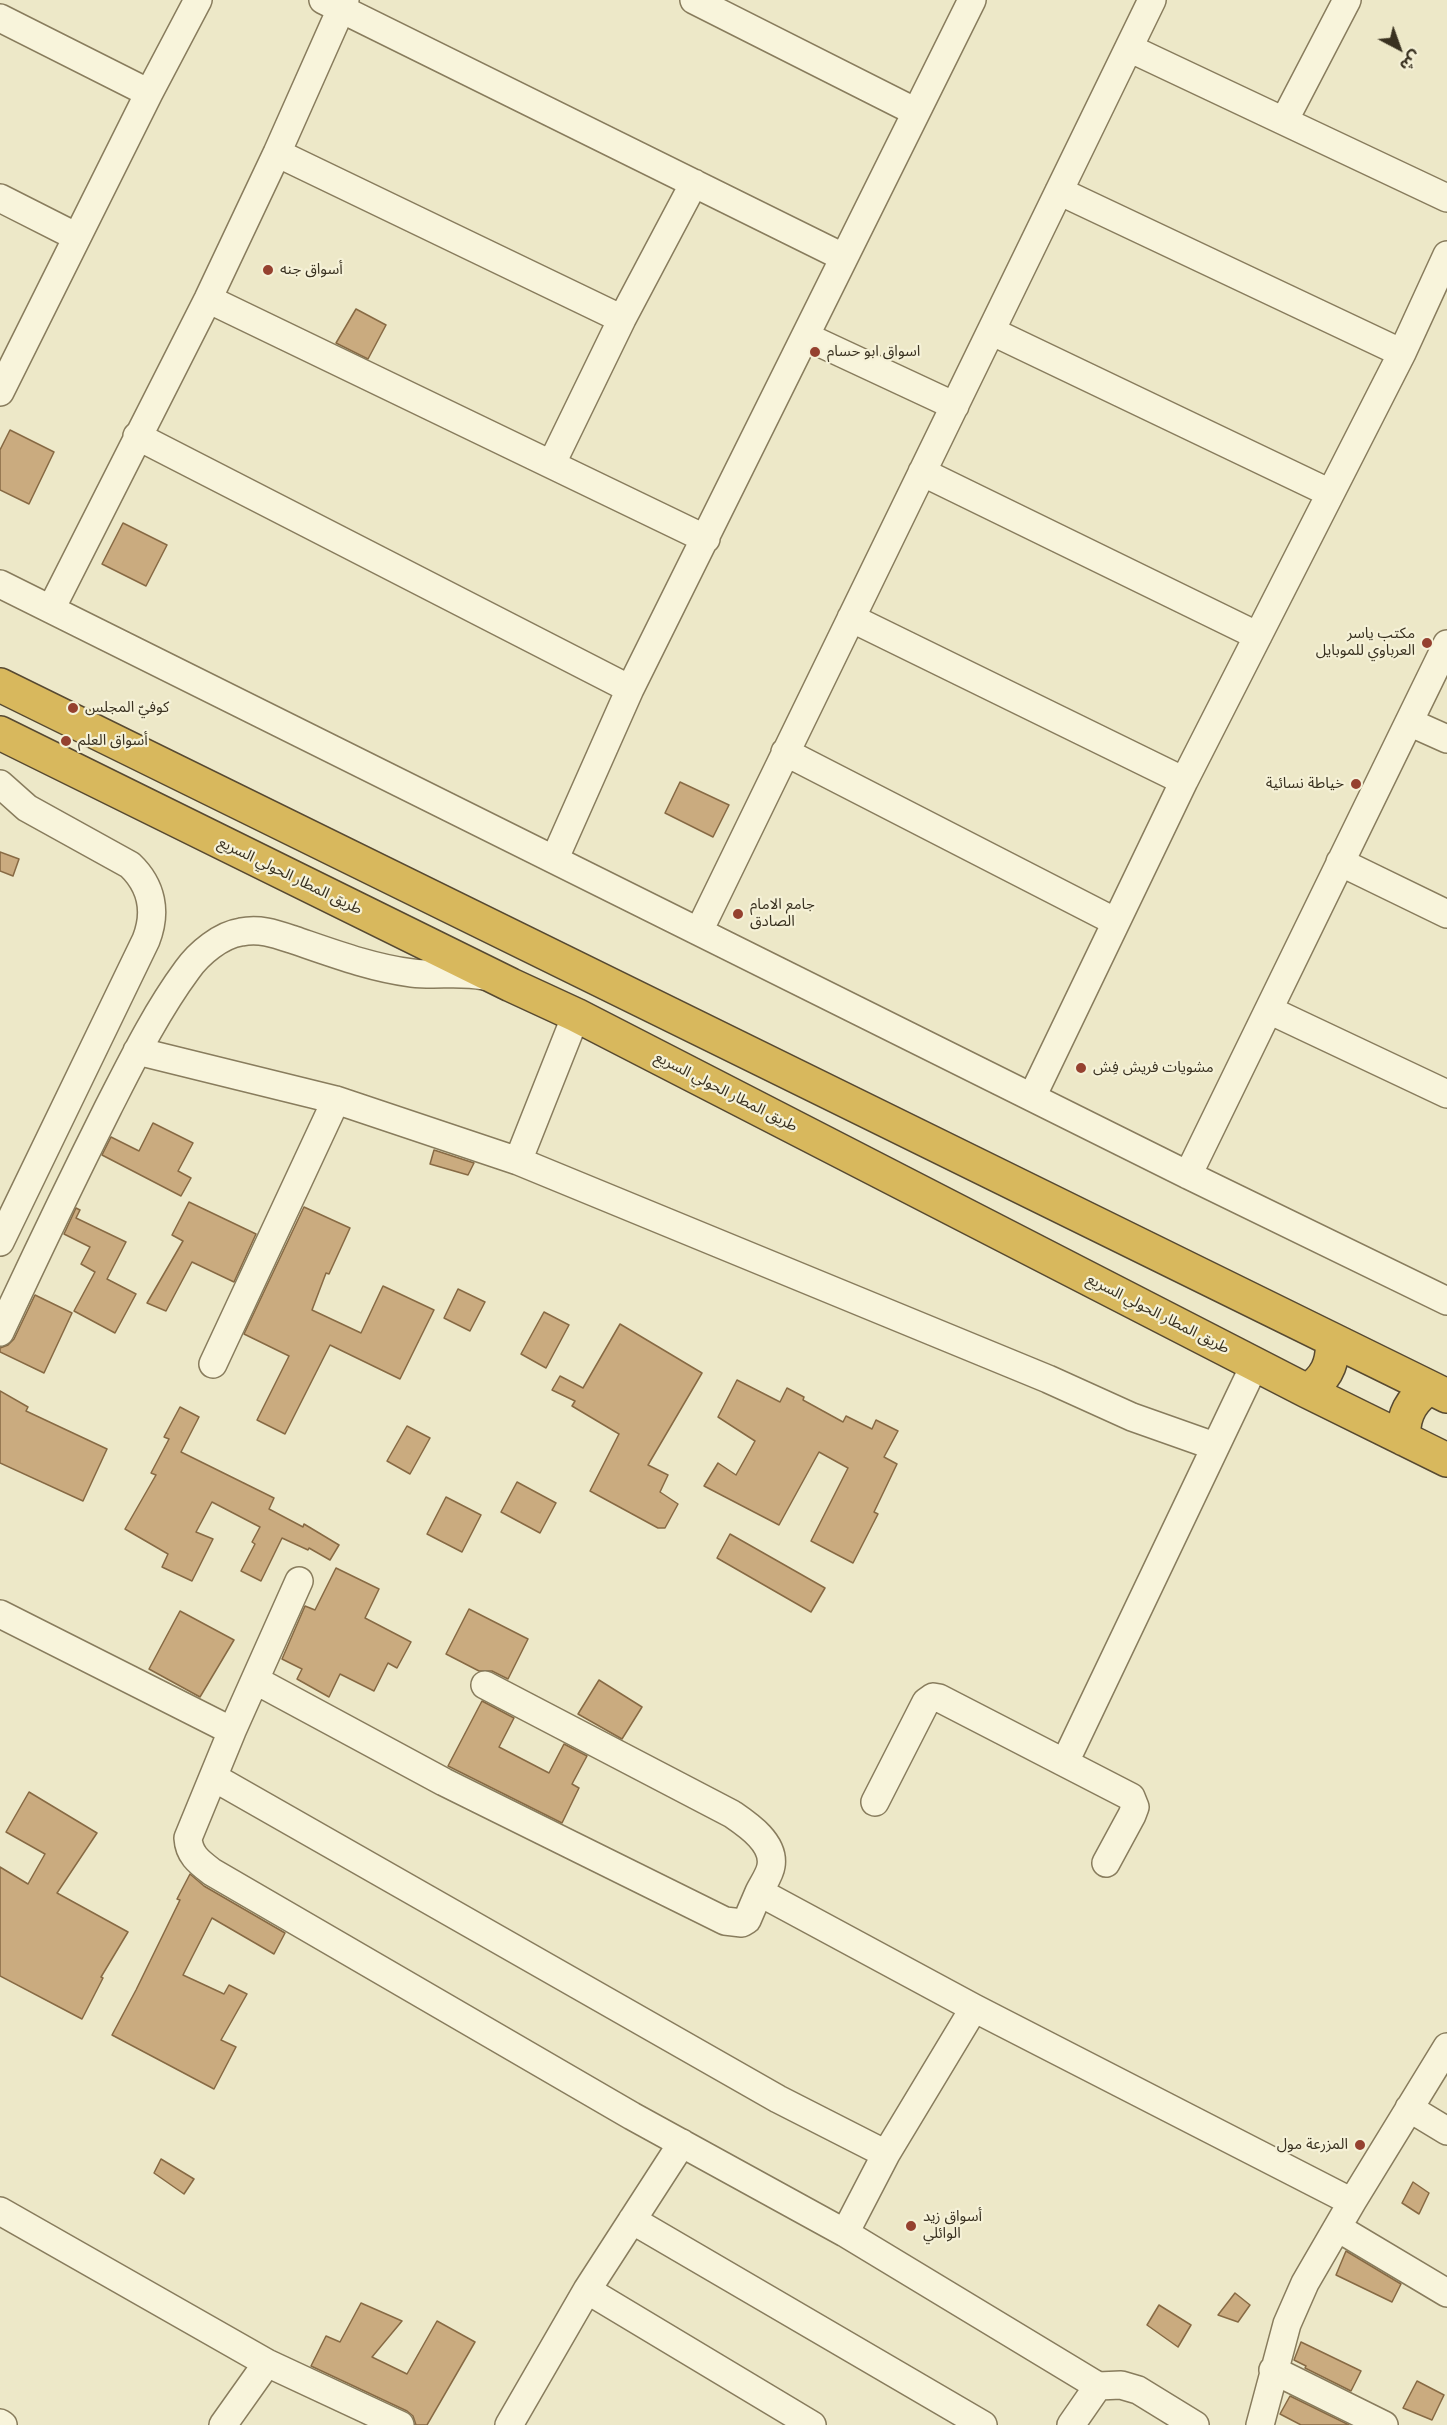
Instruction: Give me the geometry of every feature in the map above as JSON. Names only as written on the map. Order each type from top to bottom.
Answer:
[{"type":"highway","points":[[0,685],[1439,1392]]},
{"type":"highway","name":"طريق المطار الحولي السريع","points":[[0,733],[576,1015],[1307,1391],[1447,1460]]},
{"type":"highway","points":[[1307,1391],[1323,1379],[1328,1370],[1333,1350],[1332,1340]]},
{"type":"highway","points":[[1404,1439],[1403,1429],[1408,1409],[1414,1400],[1439,1392]]},
{"type":"street","points":[[3,379],[198,0]]},
{"type":"street","points":[[694,0],[916,112]]},
{"type":"street","points":[[555,858],[630,689],[807,337],[843,257],[972,0]]},
{"type":"street","points":[[699,931],[1152,0]]},
{"type":"street","points":[[1284,121],[1347,0]]},
{"type":"street","points":[[51,609],[208,299],[277,153],[336,3],[843,257]]},
{"type":"street","points":[[0,18],[149,93]]},
{"type":"street","points":[[1129,48],[1447,198]]},
{"type":"street","points":[[277,153],[622,320]]},
{"type":"street","points":[[552,463],[622,320],[694,183]]},
{"type":"street","points":[[1059,191],[1402,353]]},
{"type":"street","points":[[0,198],[77,237]]},
{"type":"street","points":[[1032,1097],[1184,781],[1402,353],[1447,255]]},
{"type":"street","points":[[208,299],[706,539]]},
{"type":"street","points":[[991,331],[1330,493]]},
{"type":"street","points":[[807,337],[955,406]]},
{"type":"street","points":[[137,436],[630,689]]},
{"type":"street","points":[[922,472],[1258,636]]},
{"type":"street","points":[[0,584],[555,858],[1188,1175],[1447,1301]]},
{"type":"street","points":[[852,618],[1184,781]]},
{"type":"street","points":[[1188,1175],[1447,644]]},
{"type":"street","points":[[1409,722],[1447,739]]},
{"type":"street","points":[[785,752],[1116,922]]},
{"type":"street","points":[[0,784],[27,807],[130,865],[139,873],[150,894],[152,917],[146,940],[0,1242]]},
{"type":"street","points":[[1340,862],[1447,914]]},
{"type":"street","points":[[0,1332],[73,1177],[137,1051],[187,970],[198,957],[224,938],[239,932],[255,930],[271,932],[346,957],[396,970],[429,974],[467,973],[511,985]]},
{"type":"street","points":[[1269,1010],[1447,1094]]},
{"type":"street","points":[[518,1161],[576,1015]]},
{"type":"street","points":[[137,1051],[336,1100],[518,1161],[1048,1379],[1132,1417],[1215,1446]]},
{"type":"street","points":[[213,1364],[336,1100]]},
{"type":"street","points":[[1065,1762],[1255,1364]]},
{"type":"street","points":[[299,1581],[232,1731],[188,1838],[188,1849],[198,1861],[212,1872],[682,2143],[845,2233],[1098,2386],[1121,2385],[1138,2390],[1195,2425]]},
{"type":"street","points":[[0,1614],[232,1731]]},
{"type":"street","points":[[255,1680],[444,1782],[725,1921],[742,1923],[747,1920],[771,1866],[769,1852],[750,1827],[732,1814],[485,1685]]},
{"type":"street","points":[[875,1802],[926,1702],[933,1697],[948,1702],[1125,1792],[1134,1802],[1132,1815],[1106,1863]]},
{"type":"street","points":[[213,1777],[768,2093],[886,2154]]},
{"type":"street","points":[[759,1892],[974,2008],[1352,2202]]},
{"type":"street","points":[[845,2233],[886,2154],[974,2008]]},
{"type":"street","points":[[1260,2425],[1287,2324],[1305,2283],[1447,2047]]},
{"type":"street","points":[[1409,2108],[1447,2132]]},
{"type":"street","points":[[509,2425],[587,2290],[682,2143]]},
{"type":"street","points":[[0,2211],[267,2363],[400,2425]]},
{"type":"street","points":[[632,2220],[983,2425]]},
{"type":"street","points":[[1338,2228],[1447,2293]]},
{"type":"street","points":[[587,2290],[812,2425]]},
{"type":"street","points":[[223,2425],[267,2363]]},
{"type":"street","points":[[1273,2370],[1384,2425]]},
{"type":"street","points":[[1071,2425],[1098,2386]]},
{"type":"building","points":[[356,309],[386,325],[368,359],[336,343]]},
{"type":"building","points":[[10,430],[54,452],[29,504],[0,490],[0,450]]},
{"type":"building","points":[[123,523],[167,545],[146,586],[102,564]]},
{"type":"building","points":[[680,782],[729,805],[713,837],[665,813]]},
{"type":"building","points":[[0,852],[19,859],[13,876],[0,871]]},
{"type":"building","points":[[153,1123],[193,1143],[178,1171],[191,1178],[181,1196],[102,1155],[111,1137],[139,1151]]},
{"type":"building","points":[[434,1150],[474,1163],[468,1175],[430,1164]]},
{"type":"building","points":[[189,1202],[256,1234],[234,1282],[192,1262],[166,1311],[147,1303],[183,1241],[172,1235]]},
{"type":"building","points":[[304,1207],[350,1228],[329,1274],[326,1273],[312,1310],[361,1333],[383,1286],[434,1310],[400,1379],[330,1345],[285,1434],[257,1420],[289,1356],[244,1334]]},
{"type":"building","points":[[76,1208],[80,1210],[76,1218],[126,1242],[107,1279],[136,1294],[115,1333],[74,1311],[95,1272],[81,1264],[90,1247],[64,1234]]},
{"type":"building","points":[[458,1289],[485,1302],[470,1331],[444,1318]]},
{"type":"building","points":[[35,1295],[72,1313],[44,1373],[0,1352],[0,1348],[8,1345],[14,1339]]},
{"type":"building","points":[[544,1312],[569,1325],[546,1368],[521,1354]]},
{"type":"building","points":[[620,1324],[702,1373],[648,1465],[668,1475],[660,1492],[678,1504],[665,1528],[658,1528],[590,1491],[619,1434],[572,1406],[575,1401],[552,1390],[560,1376],[583,1388]]},
{"type":"building","points":[[737,1380],[780,1402],[787,1388],[804,1397],[803,1400],[843,1422],[846,1416],[872,1429],[876,1420],[898,1431],[884,1457],[897,1464],[874,1512],[878,1514],[853,1563],[811,1541],[848,1468],[819,1452],[779,1525],[704,1486],[718,1463],[736,1475],[755,1441],[718,1417]]},
{"type":"building","points":[[0,1391],[28,1407],[26,1411],[107,1449],[83,1501],[0,1463]]},
{"type":"building","points":[[180,1407],[199,1417],[181,1452],[274,1498],[269,1509],[303,1527],[304,1524],[339,1545],[330,1560],[309,1548],[308,1550],[282,1538],[261,1581],[241,1571],[255,1544],[252,1542],[260,1527],[212,1502],[196,1532],[213,1539],[192,1581],[162,1567],[168,1554],[125,1529],[156,1475],[151,1473],[169,1439],[164,1437]]},
{"type":"building","points":[[407,1426],[430,1438],[410,1474],[387,1461]]},
{"type":"building","points":[[517,1482],[556,1503],[540,1533],[501,1512]]},
{"type":"building","points":[[446,1497],[481,1515],[462,1552],[427,1534]]},
{"type":"building","points":[[730,1534],[825,1588],[811,1612],[717,1558]]},
{"type":"building","points":[[336,1568],[379,1589],[365,1618],[411,1642],[397,1668],[388,1663],[374,1691],[340,1674],[329,1697],[297,1679],[302,1669],[282,1659],[305,1606],[315,1610]]},
{"type":"building","points":[[469,1609],[528,1639],[508,1679],[492,1671],[479,1671],[446,1654]]},
{"type":"building","points":[[180,1611],[234,1640],[200,1697],[149,1669]]},
{"type":"building","points":[[599,1680],[642,1707],[622,1739],[578,1714]]},
{"type":"building","points":[[482,1701],[514,1718],[499,1747],[549,1773],[564,1744],[587,1756],[572,1784],[579,1788],[562,1823],[448,1766]]},
{"type":"building","points":[[29,1792],[97,1833],[57,1893],[128,1932],[101,1977],[103,1978],[82,2019],[0,1976],[0,1867],[28,1884],[45,1854],[6,1832]]},
{"type":"building","points":[[190,1874],[204,1886],[285,1933],[274,1954],[212,1918],[183,1975],[224,1994],[229,1985],[247,1994],[221,2040],[236,2047],[214,2089],[112,2035],[180,1900],[177,1899]]},
{"type":"building","points":[[161,2159],[194,2179],[184,2194],[154,2173]]},
{"type":"building","points":[[1413,2182],[1429,2193],[1419,2214],[1402,2203]]},
{"type":"building","points":[[1346,2251],[1401,2284],[1392,2302],[1336,2275]]},
{"type":"building","points":[[1235,2293],[1250,2305],[1238,2322],[1218,2315]]},
{"type":"building","points":[[361,2303],[402,2321],[372,2357],[407,2374],[437,2321],[475,2342],[427,2425],[416,2425],[413,2416],[407,2411],[311,2366],[326,2336],[340,2342]]},
{"type":"building","points":[[1159,2305],[1191,2325],[1178,2347],[1147,2325]]},
{"type":"building","points":[[1301,2342],[1361,2371],[1351,2391],[1294,2360]]},
{"type":"building","points":[[1417,2381],[1444,2395],[1432,2420],[1403,2408]]},
{"type":"building","points":[[1290,2396],[1349,2425],[1301,2425],[1280,2414]]},
{"type":"place","name":"أسواق جنه","points":[[268,270]]},
{"type":"place","name":"اسواق ابو حسام","points":[[815,352]]},
{"type":"place","name":"مكتب ياسر العرباوي للموبايل","points":[[1427,643]]},
{"type":"place","name":"كوفيّ المجلس","points":[[73,708]]},
{"type":"place","name":"أسواق العلم","points":[[66,741]]},
{"type":"place","name":"خياطة نسائية","points":[[1356,784]]},
{"type":"place","name":"جامع الامام الصادق","points":[[738,914]]},
{"type":"place","name":"مشويات فريش فِش","points":[[1081,1068]]},
{"type":"place","name":"المزرعة مول","points":[[1360,2145]]},
{"type":"place","name":"أسواق زيد الوائلي","points":[[911,2226]]}]
